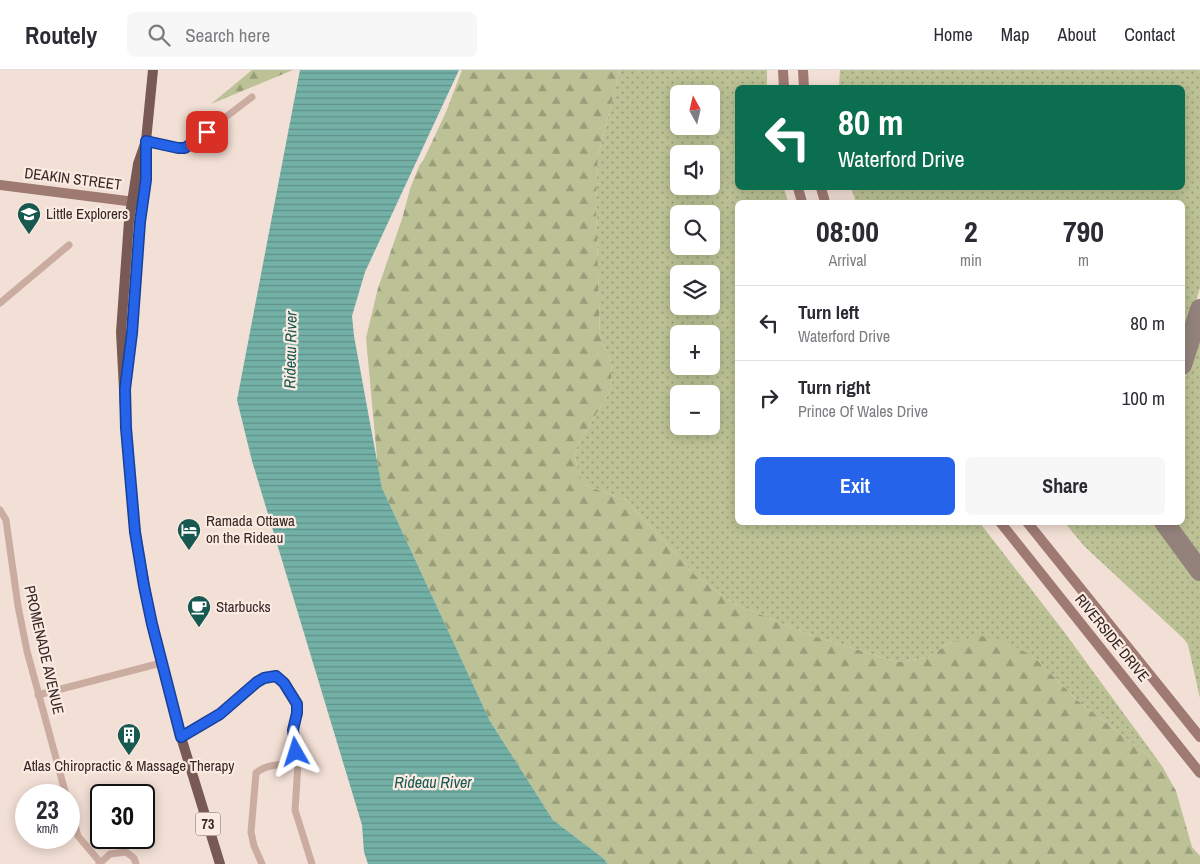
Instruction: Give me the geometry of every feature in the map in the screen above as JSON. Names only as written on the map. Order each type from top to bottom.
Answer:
[{"type":"main road","name":"73","points":[[153,70],[146,141],[147,164],[138,202],[132,333],[125,389],[127,451],[136,544],[150,615],[181,737],[220,864]]},
{"type":"main road","points":[[783,70],[784,85]]},
{"type":"main road","points":[[803,70],[804,85]]},
{"type":"main road","name":"DEAKIN STREET","points":[[0,185],[138,202]]},
{"type":"main road","name":"RIVERSIDE DRIVE","points":[[1002,525],[1200,773]]},
{"type":"main road","name":"RIVERSIDE DRIVE","points":[[1029,525],[1200,737]]},
{"type":"street","points":[[146,141],[185,148],[252,97]]},
{"type":"street","points":[[0,303],[69,245]]},
{"type":"street","name":"PROMENADE AVENUE","points":[[0,510],[6,520],[18,606],[38,695],[63,784]]},
{"type":"street","points":[[38,695],[161,663]]},
{"type":"street","points":[[181,737],[220,714],[264,678],[276,676],[284,683],[298,709],[293,737],[298,764],[295,810],[312,864]]},
{"type":"street","points":[[262,864],[254,846],[251,832],[256,773],[270,765],[298,764]]},
{"type":"street","points":[[80,838],[100,863],[110,854],[126,852],[134,858],[136,864]]},
{"type":"green space","points":[[252,70],[293,70],[211,104]]},
{"type":"green space","points":[[462,70],[620,70],[598,156],[596,202],[600,336],[611,362],[612,388],[578,444],[575,457],[584,485],[626,500],[695,575],[733,603],[807,634],[897,662],[926,658],[952,642],[981,636],[1007,642],[1034,657],[1078,701],[1162,766],[1176,791],[1192,847],[1200,856],[1200,864],[608,864],[603,858],[553,820],[490,721],[382,488],[378,469],[366,338],[378,288],[402,219],[410,189],[419,166],[446,112]]},
{"type":"green space","points":[[620,70],[767,70],[767,85],[735,85],[735,190],[785,190],[787,200],[735,200],[735,525],[982,525],[1065,633],[1162,766],[1078,701],[1034,657],[952,642],[926,658],[897,662],[807,634],[733,603],[695,575],[626,500],[584,485],[578,471],[575,457],[578,444],[612,388],[611,362],[600,336],[596,202],[598,156]]},
{"type":"green space","points":[[840,70],[1200,70],[1200,288],[1185,337],[1185,200],[855,200],[852,190],[1185,190],[1185,85],[839,85]]},
{"type":"green space","points":[[1200,328],[1200,560],[1174,525],[1185,525],[1185,377]]},
{"type":"green space","points":[[1067,525],[1159,525],[1200,580],[1200,698],[1188,645],[1184,639],[1084,546]]},
{"type":"water","name":"Rideau River","points":[[300,70],[459,70],[365,272],[352,316],[382,488],[490,721],[553,820],[603,858],[608,864],[368,864],[364,852],[362,825],[252,461],[237,400]]},
{"type":"taxiway","points":[[1185,356],[1200,309]]},
{"type":"taxiway","points":[[1166,525],[1200,571]]},
{"type":"place","name":"Little Explorers","points":[[29,235]]},
{"type":"place","name":"Ramada Ottawa on the Rideau","points":[[189,551]]},
{"type":"place","name":"Starbucks","points":[[199,628]]},
{"type":"place","name":"Atlas Chiropractic & Massage Therapy","points":[[129,756]]},
{"type":"route","points":[[207,132],[185,148],[146,141],[146,180],[140,222],[132,333],[125,389],[127,451],[136,544],[161,663],[181,737],[220,714],[257,682],[264,678],[276,676],[280,678],[296,700],[298,709],[293,730],[296,752]]}]
